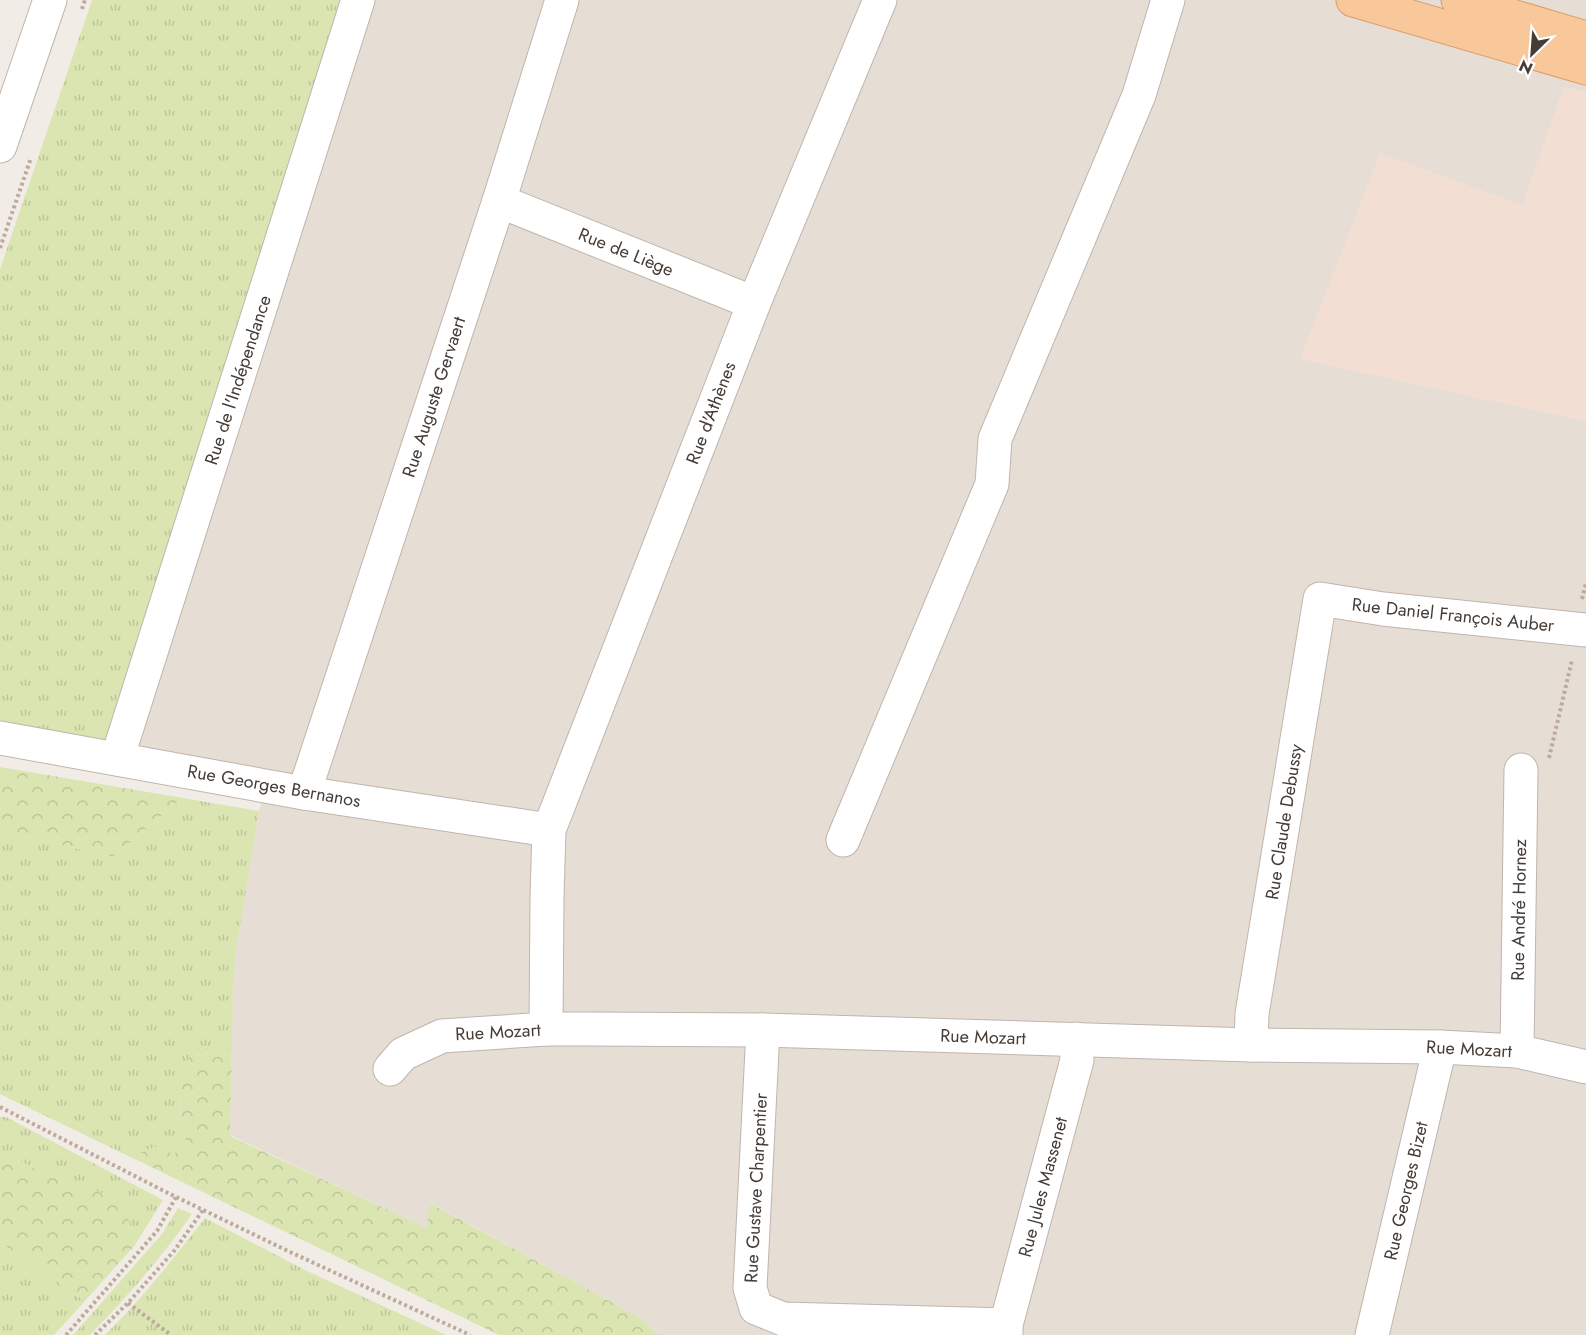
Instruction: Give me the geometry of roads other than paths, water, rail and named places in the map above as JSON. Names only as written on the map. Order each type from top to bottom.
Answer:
[{"type":"main road","points":[[1353,0],[1586,68]]},
{"type":"main road","points":[[1458,0],[1586,39]]},
{"type":"street","points":[[0,146],[50,0]]},
{"type":"street","name":"Rue de l'Indépendance","points":[[117,759],[358,0]]},
{"type":"street","name":"Rue Auguste Gervaert","points":[[304,793],[499,201],[562,0]]},
{"type":"street","name":"Rue d'Athènes","points":[[546,1029],[549,830],[754,303],[880,0]]},
{"type":"street","points":[[843,840],[992,484],[995,439],[1139,95],[1168,0]]},
{"type":"street","points":[[1404,0],[1557,45],[1586,44]]},
{"type":"street","name":"Rue de Liège","points":[[499,201],[754,303]]},
{"type":"street","name":"Rue Daniel François Auber","points":[[1320,599],[1383,609],[1580,630]]},
{"type":"street","name":"Rue Claude Debussy","points":[[1251,1045],[1252,1014],[1320,599]]},
{"type":"street","name":"Rue Georges Bernanos","points":[[0,738],[304,793],[549,830]]},
{"type":"street","name":"Rue André Hornez","points":[[1517,1051],[1521,770]]},
{"type":"street","name":"Rue Mozart","points":[[390,1068],[403,1054],[442,1036],[546,1029],[763,1030],[1251,1045],[1440,1047],[1517,1051],[1586,1067]]},
{"type":"street","name":"Rue Gustave Charpentier","points":[[763,1030],[750,1287],[756,1308],[783,1319],[1006,1330]]},
{"type":"street","name":"Rue Jules Massenet","points":[[1006,1330],[1077,1060],[1076,1039]]},
{"type":"street","name":"Rue Georges Bizet","points":[[1372,1335],[1440,1047]]}]
